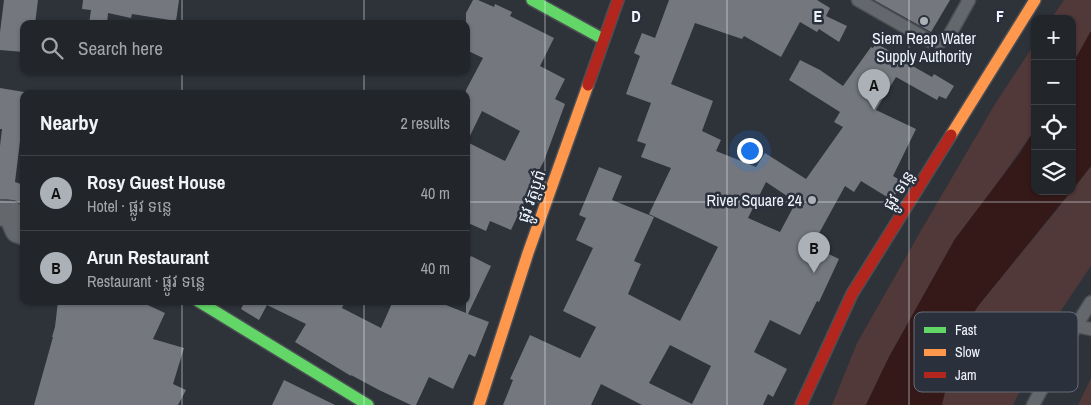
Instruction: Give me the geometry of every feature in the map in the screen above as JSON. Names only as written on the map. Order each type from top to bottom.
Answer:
[{"type":"street","points":[[532,0],[604,39]]},
{"type":"street","name":"ផ្លូវ វត្តបូព៌","points":[[479,405],[528,254],[618,0]]},
{"type":"street","name":"ផ្លូវ ទន្លេ","points":[[801,405],[852,294],[1035,0]]},
{"type":"street","points":[[0,213],[11,214],[20,231]]},
{"type":"street","points":[[205,305],[368,405]]},
{"type":"lane","points":[[858,0],[930,41],[940,42],[949,36],[969,0]]},
{"type":"lane","points":[[1078,323],[1091,302]]},
{"type":"lane","points":[[1078,326],[1091,329]]},
{"type":"lane","points":[[1033,405],[1040,392]]},
{"type":"shaded area","points":[[1064,0],[1091,0],[1091,31],[1076,58],[1076,15],[1054,15]]},
{"type":"shaded area","points":[[1091,31],[1091,166],[1076,185],[1076,60]]},
{"type":"shaded area","points":[[1031,49],[1031,135],[955,239],[889,357],[866,405],[832,405],[857,343],[995,104]]},
{"type":"shaded area","points":[[1031,135],[1031,195],[1068,195],[974,312],[914,312],[955,239],[1020,153]]},
{"type":"shaded area","points":[[1091,166],[1091,266],[1060,312],[974,312],[1069,195],[1076,195],[1076,186]]},
{"type":"shaded area","points":[[914,312],[914,392],[945,392],[942,405],[866,405],[889,357]]},
{"type":"shaded area","points":[[1091,378],[1091,405],[1078,405]]},
{"type":"shaded area","points":[[945,392],[1020,392],[1013,405],[942,405]]},
{"type":"building","points":[[4,0],[38,0],[36,20],[20,20],[20,52],[0,50]]},
{"type":"building","points":[[83,0],[179,0],[176,20],[132,14],[131,18],[108,13],[107,20],[90,20],[91,10],[82,9]]},
{"type":"building","points":[[473,0],[478,0],[494,7],[495,4],[512,12],[510,16],[554,38],[540,66],[565,79],[555,99],[565,104],[544,161],[511,230],[490,221],[486,231],[470,224],[470,144],[505,161],[520,131],[482,111],[470,136],[470,90],[466,90],[483,58],[470,52],[470,20],[466,20],[466,13]]},
{"type":"building","points":[[669,0],[817,0],[830,8],[826,16],[847,26],[839,42],[819,29],[817,32],[800,22],[781,57],[744,36],[742,39],[695,23],[671,84],[713,101],[702,131],[721,140],[716,151],[756,167],[765,153],[806,179],[843,127],[834,122],[840,112],[789,80],[800,60],[820,70],[843,86],[871,47],[873,48],[876,43],[932,77],[934,74],[954,86],[946,99],[939,96],[937,100],[896,77],[876,110],[916,129],[893,176],[903,182],[892,200],[861,181],[854,192],[845,186],[812,246],[839,259],[819,302],[817,301],[800,335],[770,320],[754,352],[787,369],[773,397],[768,394],[763,405],[642,405],[601,384],[591,405],[503,405],[513,380],[510,379],[530,335],[580,358],[596,327],[563,311],[593,248],[576,240],[586,218],[579,215],[599,167],[622,176],[612,200],[654,217],[634,261],[641,264],[628,294],[680,321],[718,247],[649,214],[671,168],[641,157],[646,144],[637,141],[651,103],[626,94],[640,56],[634,53],[642,33],[655,38]],"holes":[[[766,182],[796,202],[780,232],[748,218]],[[670,345],[711,366],[692,404],[649,383]]]},
{"type":"building","name":"Siem Reap Water Supply Authority","points":[[874,0],[950,0],[931,32]]},
{"type":"building","points":[[0,88],[20,91],[20,141],[15,182],[20,184],[20,203],[13,200],[0,199],[0,146],[2,129],[0,129]]},
{"type":"building","points":[[471,256],[491,266],[468,314],[489,322],[475,357],[469,354],[453,389],[429,377],[416,405],[411,405],[351,376],[295,342],[306,324],[267,305],[343,305],[342,308],[381,328],[391,305],[446,305],[466,313],[466,305],[470,305]]},
{"type":"building","points":[[58,305],[148,305],[165,313],[153,339],[184,348],[173,384],[186,390],[178,405],[34,405],[55,327]]},
{"type":"building","points":[[243,305],[267,305],[259,320],[241,309]]},
{"type":"building","points":[[284,380],[335,405],[272,405]]},
{"type":"traffic: fast","points":[[532,0],[603,39]]},
{"type":"traffic: fast","points":[[205,305],[368,405]]},
{"type":"traffic: slow","points":[[951,135],[1035,0]]},
{"type":"traffic: slow","points":[[479,405],[528,253],[588,85]]},
{"type":"traffic: jam","points":[[588,85],[618,0]]},
{"type":"traffic: jam","points":[[801,405],[852,294],[951,135]]},
{"type":"place","name":"Siem Reap Water Supply Authority","points":[[924,21]]},
{"type":"place","name":"Rosy Guest House","points":[[874,110]]},
{"type":"place","name":"River Square 24","points":[[812,200]]},
{"type":"place","name":"Arun Restaurant","points":[[814,273]]}]
